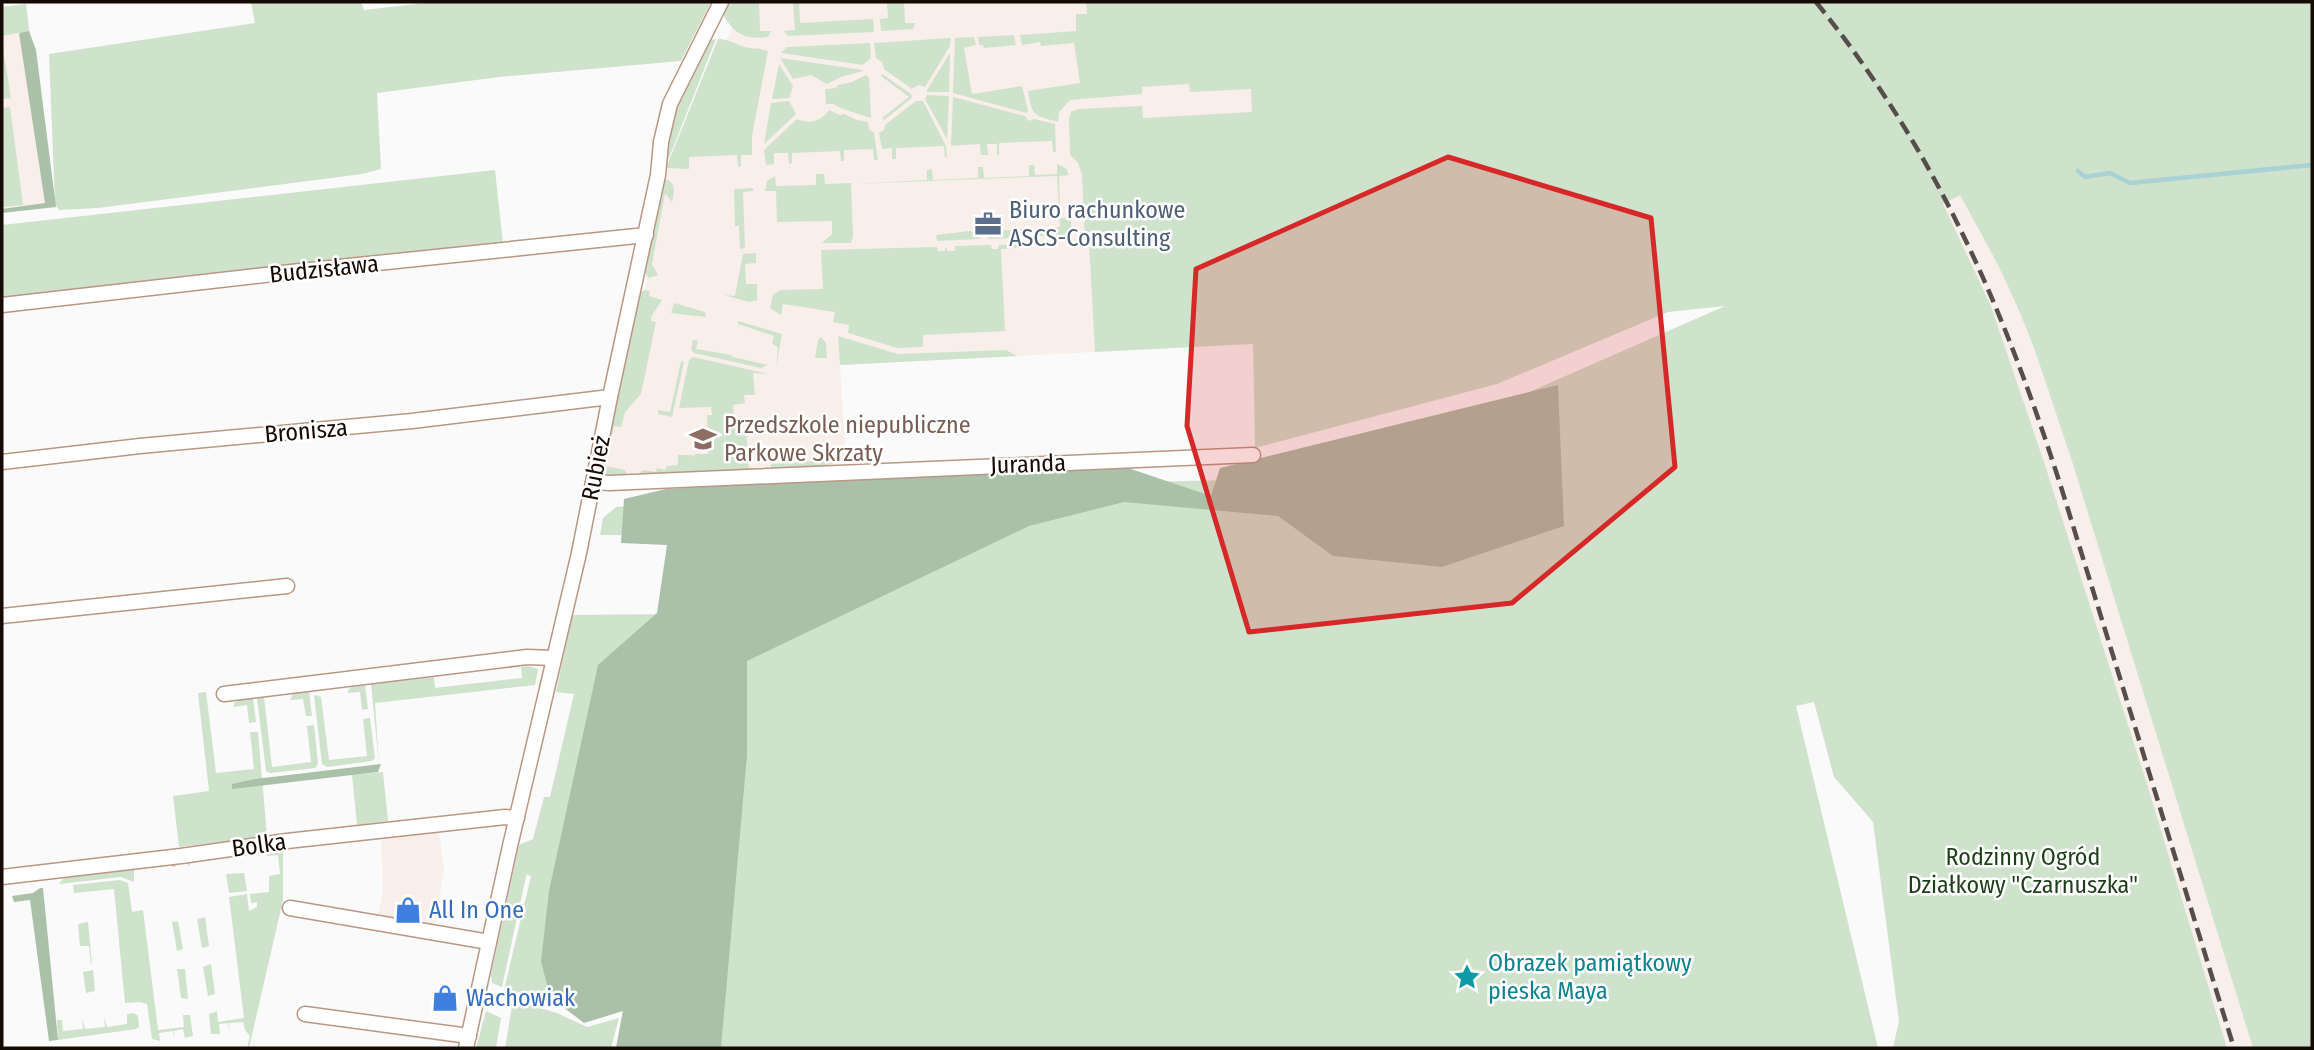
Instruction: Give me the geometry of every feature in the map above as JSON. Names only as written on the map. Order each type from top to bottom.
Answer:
[{"type":"street","name":"Rubież","points":[[304,1014],[467,1042],[593,482],[646,235],[670,104],[721,2]]},
{"type":"street","name":"Budzisława","points":[[2,305],[646,235]]},
{"type":"street","name":"Bronisza","points":[[2,462],[140,446],[412,421],[610,397]]},
{"type":"street","name":"Juranda","points":[[593,482],[1253,455]]},
{"type":"street","points":[[2,616],[287,586]]},
{"type":"street","points":[[224,694],[527,657],[554,658]]},
{"type":"street","name":"Bolka","points":[[2,877],[287,841],[505,817],[517,818]]},
{"type":"street","points":[[290,908],[489,942]]},
{"type":"highlighted area","points":[[1448,157],[1651,218],[1675,467],[1512,603],[1249,632],[1187,426],[1196,269]]},
{"type":"shaded area","points":[[746,2],[1096,2],[1307,30],[1311,115],[1083,124],[1095,352],[840,365],[846,463],[645,474],[640,472],[624,475],[603,471],[642,294],[647,283],[668,168],[674,167],[717,57]]},
{"type":"shaded area","points":[[26,4],[56,207],[2,213],[2,7]]},
{"type":"shaded area","points":[[1960,194],[2014,297],[2044,377],[2253,1048],[2227,1048],[2148,787],[2045,465],[1991,306],[1942,204]]},
{"type":"shaded area","points":[[439,831],[444,869],[435,926],[378,916],[383,892],[381,836]]},
{"type":"green space","points":[[251,2],[361,2],[364,10],[434,2],[711,2],[681,61],[499,77],[377,93],[381,169],[362,174],[98,208],[59,210],[55,204],[49,54],[255,23]]},
{"type":"green space","points":[[726,2],[759,2],[760,31],[771,31],[768,37],[745,36],[735,30],[721,11]]},
{"type":"green space","points":[[793,2],[799,2],[800,23],[873,19],[874,32],[788,36],[784,31],[795,30]]},
{"type":"green space","points":[[887,2],[904,2],[905,23],[915,23],[913,29],[881,31],[880,19],[888,18]]},
{"type":"green space","name":"Rodzinny Ogród Działkowy \"Czarnuszka\"","points":[[1086,2],[2312,2],[2312,1048],[2253,1048],[2043,375],[2006,282],[1960,195],[1943,204],[1991,306],[2045,465],[2148,787],[2227,1048],[1893,1048],[1899,1021],[1873,822],[1834,777],[1814,702],[1796,706],[1878,1048],[616,1048],[623,1010],[504,990],[531,876],[527,875],[527,872],[502,987],[492,983],[491,974],[519,845],[533,839],[544,797],[550,797],[574,694],[556,692],[572,615],[656,614],[751,536],[600,535],[603,518],[616,507],[1099,483],[1321,478],[1504,403],[1725,306],[1668,312],[1497,384],[1255,448],[1253,344],[1095,352],[1082,174],[1078,163],[1070,155],[1069,118],[1071,112],[1078,109],[1142,106],[1143,118],[1252,112],[1251,89],[1190,92],[1189,84],[1142,87],[1142,94],[1070,100],[1059,112],[1058,122],[1039,116],[1031,106],[1028,91],[1080,83],[1074,43],[1041,46],[1040,42],[1022,45],[1020,35],[1076,31],[1076,14],[1087,14]]},
{"type":"green space","points":[[26,4],[29,31],[2,36],[2,7]]},
{"type":"green space","points":[[29,31],[36,50],[56,207],[2,213],[2,209],[45,203],[19,33]]},
{"type":"green space","points":[[1014,35],[1016,45],[984,48],[979,45],[978,37]]},
{"type":"green space","points":[[974,37],[976,45],[964,48],[972,94],[1022,86],[1028,111],[1026,113],[953,93],[955,38]]},
{"type":"green space","points":[[951,38],[950,46],[925,87],[918,85],[912,89],[884,69],[882,62],[876,58],[874,43]]},
{"type":"green space","points":[[716,39],[665,166],[669,132],[676,107],[706,41]]},
{"type":"green space","points":[[718,39],[768,51],[752,136],[752,155],[741,155],[741,166],[738,167],[737,155],[689,157],[689,169],[666,168]]},
{"type":"green space","points":[[2,42],[11,98],[2,99]]},
{"type":"green space","points":[[870,43],[871,58],[863,65],[781,53],[787,47]]},
{"type":"green space","points":[[950,53],[949,92],[927,92],[927,90]]},
{"type":"green space","points":[[780,58],[863,71],[827,84],[811,75],[793,79]]},
{"type":"green space","points":[[779,64],[793,86],[789,98],[772,99]]},
{"type":"green space","points":[[882,74],[911,94],[912,98],[884,120],[882,118],[909,97],[881,76]]},
{"type":"green space","points":[[866,75],[869,78],[871,118],[834,104],[826,104],[825,89],[836,88]]},
{"type":"green space","points":[[927,95],[949,96],[947,139],[925,99]]},
{"type":"green space","points":[[953,97],[1025,116],[1029,121],[1034,119],[1055,124],[1056,152],[1053,152],[1052,141],[999,143],[999,155],[997,144],[987,144],[988,155],[981,155],[980,144],[951,146]]},
{"type":"green space","points":[[789,101],[796,114],[764,144],[771,103]]},
{"type":"green space","points":[[916,101],[923,101],[946,146],[947,157],[944,146],[896,148],[896,159],[892,159],[892,148],[882,149],[879,133],[884,130],[885,125]]},
{"type":"green space","points":[[10,107],[23,205],[2,207],[2,108]]},
{"type":"green space","points":[[829,110],[868,122],[869,129],[874,133],[878,160],[874,160],[873,149],[844,150],[844,161],[841,161],[840,151],[792,153],[792,163],[789,164],[788,153],[774,153],[774,164],[766,165],[764,150],[797,119],[815,121]]},
{"type":"green space","points":[[1057,164],[1066,168],[1069,175],[1059,176],[1060,218],[1071,218],[1071,235],[1038,236],[1038,230],[1060,227],[1057,176],[853,184],[927,180],[927,170],[932,169],[933,180],[978,178],[978,167],[983,167],[984,178],[1029,176],[1029,165],[1034,165],[1035,175],[1057,174]]},
{"type":"green space","points":[[495,170],[503,244],[2,299],[2,225]]},
{"type":"green space","points":[[816,174],[824,174],[825,184],[851,183],[851,243],[822,243],[832,234],[832,221],[777,222],[776,191],[765,191],[767,181],[775,176],[776,186],[816,185]]},
{"type":"green space","points":[[665,179],[674,188],[672,202],[665,193],[652,264],[658,275],[648,278],[643,268],[660,181]]},
{"type":"green space","points":[[753,188],[753,191],[743,192],[745,248],[740,249],[739,226],[735,226],[734,189]]},
{"type":"green space","points":[[1030,230],[1030,237],[988,239],[987,232]]},
{"type":"green space","points":[[970,231],[979,233],[980,239],[937,241],[936,235]]},
{"type":"green space","points":[[1018,244],[1018,248],[1001,249],[1005,331],[923,335],[923,347],[897,348],[848,333],[849,325],[833,322],[835,312],[783,304],[781,315],[770,308],[773,295],[780,290],[823,289],[821,250],[937,247],[938,251],[945,251],[945,247],[948,251],[955,251],[955,246],[991,245],[992,249],[998,249],[999,245]]},
{"type":"green space","points":[[756,253],[756,263],[745,264],[746,284],[757,284],[757,300],[749,302],[724,295],[735,296],[743,254]]},
{"type":"green space","points":[[650,291],[649,296],[662,300],[651,317],[651,321],[656,322],[641,394],[625,412],[621,427],[614,426],[605,466],[625,470],[628,477],[604,478],[598,472],[638,293]]},
{"type":"green space","points":[[674,303],[705,312],[706,317],[671,313]]},
{"type":"green space","points":[[738,321],[782,334],[776,367],[778,348],[772,343],[774,336],[738,324]]},
{"type":"green space","points":[[838,336],[898,354],[1006,350],[1017,356],[840,365]]},
{"type":"green space","points":[[821,337],[826,343],[827,358],[815,358],[818,340]]},
{"type":"green space","points":[[693,340],[698,341],[696,349],[768,365],[761,368],[694,353],[691,349]]},
{"type":"green space","points":[[693,357],[769,374],[753,373],[755,395],[744,395],[745,403],[733,405],[735,429],[746,429],[749,468],[759,468],[759,471],[640,477],[639,474],[643,470],[656,472],[657,468],[665,470],[667,466],[678,465],[678,455],[693,455],[693,458],[695,454],[708,454],[707,415],[712,415],[711,407],[679,408],[689,360]]},
{"type":"green space","points":[[681,361],[684,362],[672,417],[658,414],[658,410],[670,412]]},
{"type":"green space","points":[[1558,385],[1564,526],[1442,567],[1333,556],[1278,516],[1124,502],[1029,526],[747,661],[747,755],[721,1048],[616,1048],[623,1011],[584,1023],[550,997],[541,961],[549,891],[598,665],[657,613],[667,545],[621,543],[624,499],[666,489],[1101,466],[1131,469],[1211,496],[1220,468]]},
{"type":"green space","points":[[833,460],[833,464],[826,465],[826,468],[771,471],[771,464]]},
{"type":"green space","points":[[521,667],[538,669],[535,685],[375,703],[379,764],[371,684],[434,677],[435,688],[522,678]]},
{"type":"green space","points":[[365,685],[368,709],[362,710],[360,692],[348,693],[348,690],[353,686]]},
{"type":"green space","points":[[309,691],[312,716],[306,716],[303,699],[290,700],[293,694]]},
{"type":"green space","points":[[206,692],[216,773],[254,769],[250,732],[258,732],[267,836],[179,847],[173,796],[209,791],[198,693]]},
{"type":"green space","points":[[314,695],[321,697],[329,760],[367,756],[363,719],[370,718],[375,758],[372,761],[327,767],[322,764]]},
{"type":"green space","points":[[264,697],[272,767],[311,762],[307,726],[314,725],[318,764],[315,768],[270,773],[266,771],[257,698]]},
{"type":"green space","points":[[253,698],[256,722],[249,723],[247,705],[234,707],[234,703]]},
{"type":"green space","points":[[381,764],[378,772],[232,789],[232,784],[255,779]]},
{"type":"green space","points":[[383,772],[388,821],[357,825],[352,775]]},
{"type":"green space","points":[[283,848],[283,900],[249,1048],[247,1048],[250,1036],[243,1022],[229,1023],[230,1032],[228,1023],[219,1024],[220,1034],[211,1034],[209,1014],[217,1011],[218,1022],[244,1018],[229,897],[247,894],[249,911],[257,907],[257,902],[251,903],[250,894],[269,892],[269,876],[280,874],[278,855],[267,856],[266,852],[229,856],[228,861],[227,856],[190,861],[187,866],[190,859]]},
{"type":"green space","points":[[174,863],[176,867],[172,867],[172,864],[134,868],[134,882],[121,877],[59,884],[67,874]]},
{"type":"green space","points":[[244,873],[247,891],[229,893],[226,874]]},
{"type":"green space","points":[[120,880],[128,883],[132,912],[143,910],[158,1030],[184,1027],[183,1015],[190,1015],[193,1036],[185,1038],[183,1029],[174,1031],[175,1039],[173,1031],[159,1033],[160,1041],[152,1039],[147,1004],[125,1003],[114,889],[74,893],[73,885]]},
{"type":"green space","points":[[43,888],[58,1040],[49,1041],[30,900],[14,902],[12,896],[33,893]]},
{"type":"green space","points":[[205,917],[209,946],[202,948],[197,919]]},
{"type":"green space","points":[[178,921],[183,949],[177,951],[172,922]]},
{"type":"green space","points":[[88,922],[92,964],[89,946],[80,946],[78,924]]},
{"type":"green space","points":[[211,964],[215,994],[208,996],[203,967]]},
{"type":"green space","points":[[177,969],[185,969],[188,999],[181,998]]},
{"type":"green space","points":[[93,970],[95,991],[86,993],[83,972]]},
{"type":"green space","points":[[513,1000],[557,1013],[587,1027],[619,1018],[611,1048],[505,1048]]},
{"type":"green space","points":[[486,1011],[501,1018],[496,1048],[476,1048]]},
{"type":"green space","points":[[134,1013],[138,1016],[139,1027],[136,1029],[58,1040],[57,1020],[62,1020],[63,1031],[83,1029],[82,1018],[85,1029],[105,1027],[104,1016],[107,1027],[127,1024],[127,1014]]},
{"type":"waterway","points":[[2078,171],[2085,177],[2110,173],[2130,183],[2312,165]]},
{"type":"railway","points":[[1816,2],[1859,59],[1932,174],[1991,295],[2040,423],[2062,490],[2234,1048]]},
{"type":"place","name":"Biuro rachunkowe ASCS-Consulting","points":[[988,224]]},
{"type":"place","name":"Przedszkole niepubliczne Parkowe Skrzaty","points":[[703,439]]},
{"type":"place","name":"All In One","points":[[408,910]]},
{"type":"place","name":"Obrazek pamiątkowy pieska Maya","points":[[1467,977]]},
{"type":"place","name":"Wachowiak","points":[[445,998]]}]
